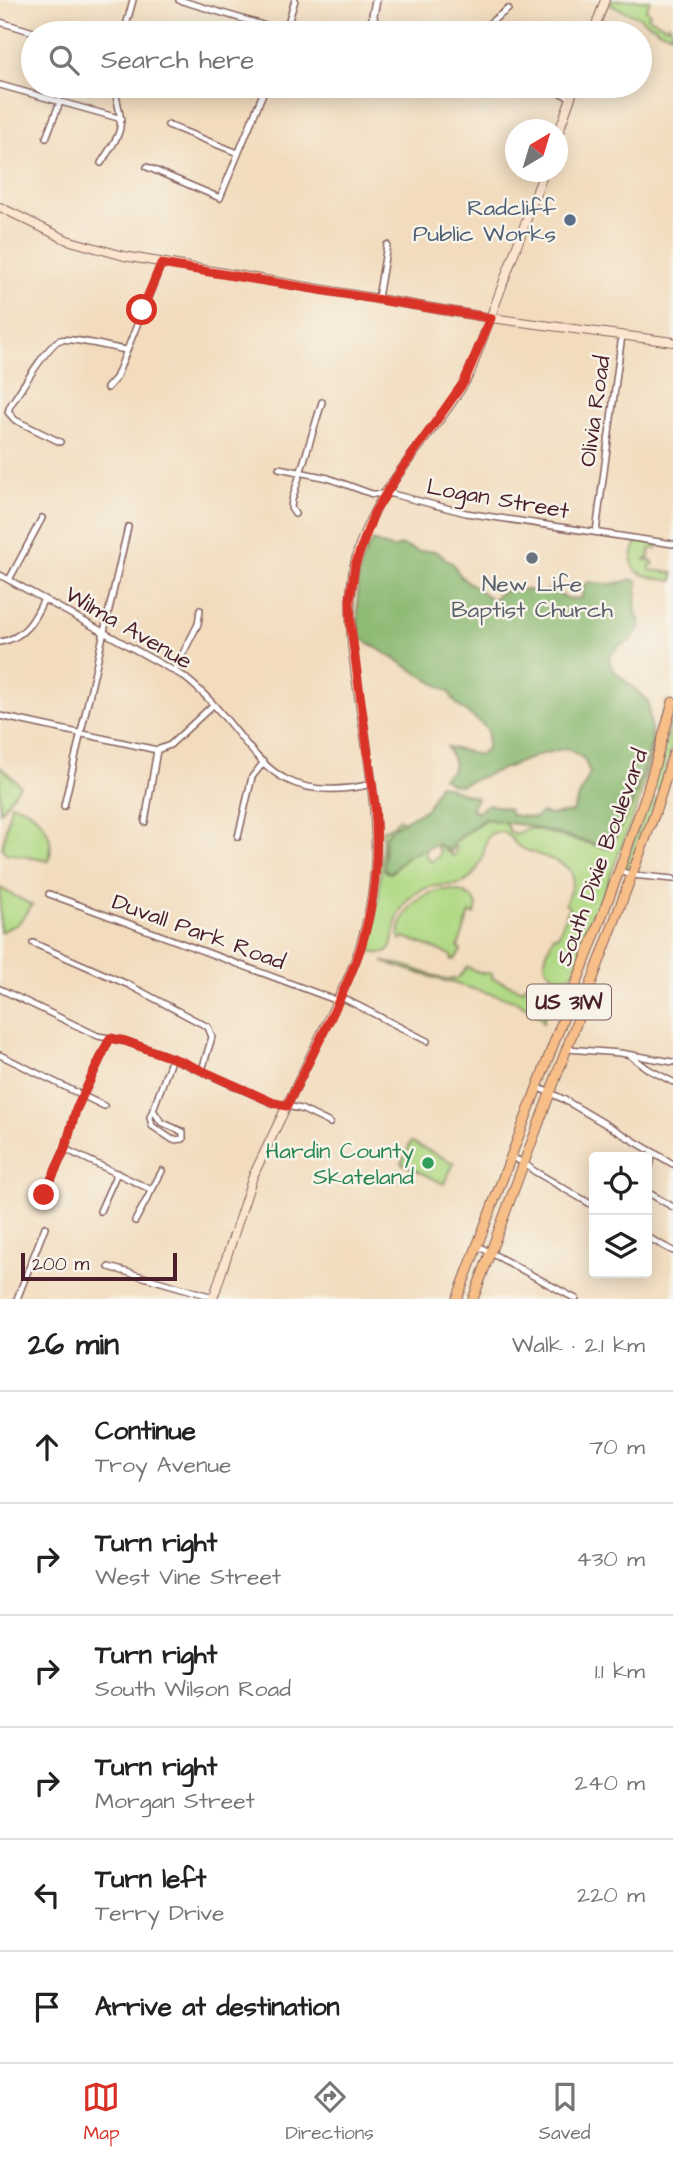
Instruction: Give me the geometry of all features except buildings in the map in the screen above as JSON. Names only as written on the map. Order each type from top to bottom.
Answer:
[{"type":"highway","name":"South Dixie Boulevard","points":[[457,1299],[619,871],[647,793],[673,702]]},
{"type":"highway","name":"South Dixie Boulevard","points":[[473,1299],[632,875],[673,755]]},
{"type":"main road","points":[[598,21],[606,0]]},
{"type":"main road","points":[[563,119],[570,98]]},
{"type":"main road","points":[[213,1298],[245,1195],[338,1001],[360,949],[371,902],[377,834],[353,649],[350,600],[358,552],[384,494],[464,382],[491,318],[540,182]]},
{"type":"main road","points":[[0,207],[76,243],[161,264],[491,318],[673,342]]},
{"type":"street","points":[[127,21],[133,0]]},
{"type":"street","points":[[179,0],[249,21]]},
{"type":"street","points":[[289,21],[295,0]]},
{"type":"street","points":[[374,21],[376,0]]},
{"type":"street","points":[[491,21],[508,9]]},
{"type":"street","points":[[0,22],[21,28]]},
{"type":"street","points":[[0,85],[21,91]]},
{"type":"street","points":[[46,98],[122,119]]},
{"type":"street","points":[[101,163],[121,129],[122,119],[117,98]]},
{"type":"street","points":[[147,167],[220,198],[261,98]]},
{"type":"street","points":[[46,138],[60,102]]},
{"type":"street","points":[[168,125],[238,153]]},
{"type":"street","points":[[378,298],[387,245]]},
{"type":"street","points":[[107,388],[116,378],[161,264]]},
{"type":"street","name":"Olivia Road","points":[[596,533],[622,335]]},
{"type":"street","points":[[60,442],[15,420],[8,412],[48,351],[56,342],[66,340],[126,350]]},
{"type":"street","points":[[295,514],[291,504],[322,402]]},
{"type":"street","name":"Logan Street","points":[[279,468],[328,478],[372,494],[392,494],[466,513],[673,544]]},
{"type":"street","points":[[9,580],[42,518]]},
{"type":"street","points":[[64,806],[128,527]]},
{"type":"street","name":"Wilma Avenue","points":[[0,575],[174,671],[196,687],[280,777],[300,787],[330,790],[372,784]]},
{"type":"street","points":[[0,642],[25,631],[44,599]]},
{"type":"street","points":[[174,671],[198,624],[200,610]]},
{"type":"street","points":[[0,716],[157,750],[170,745],[213,705]]},
{"type":"street","points":[[145,822],[157,750]]},
{"type":"street","points":[[238,837],[252,777],[264,762]]},
{"type":"street","points":[[619,871],[673,879]]},
{"type":"street","name":"Duvall Park Road","points":[[49,894],[338,1001],[343,998],[427,1041]]},
{"type":"street","points":[[33,943],[129,985],[208,1027],[212,1037],[202,1070]]},
{"type":"street","points":[[0,989],[98,1036],[125,1041],[172,1058],[274,1103],[301,1109],[330,1123]]},
{"type":"street","points":[[44,1195],[65,1149],[74,1114],[110,1038]]},
{"type":"street","points":[[552,1048],[673,1062]]},
{"type":"street","points":[[0,1055],[104,1106]]},
{"type":"street","points":[[630,1055],[648,1069],[673,1082]]},
{"type":"street","points":[[153,1110],[161,1122],[183,1132],[183,1139],[173,1140],[152,1126],[150,1117],[172,1058]]},
{"type":"street","points":[[537,1087],[673,1164]]},
{"type":"street","points":[[65,1149],[152,1190]]},
{"type":"street","points":[[652,1157],[653,1152]]},
{"type":"street","points":[[511,1157],[589,1203]]},
{"type":"street","points":[[135,1222],[162,1171]]},
{"type":"street","points":[[100,1211],[117,1174]]},
{"type":"street","points":[[652,1195],[673,1207]]},
{"type":"street","points":[[17,1299],[45,1227]]},
{"type":"street","points":[[652,1240],[673,1251]]},
{"type":"street","points":[[478,1246],[576,1299]]},
{"type":"street","points":[[109,1267],[213,1298]]},
{"type":"green space","points":[[612,0],[650,0],[646,10],[650,13],[648,17],[667,27],[669,24],[673,34],[657,30],[652,21],[644,21],[610,5]]},
{"type":"green space","points":[[638,540],[659,544],[656,549],[650,549],[649,558],[644,560],[654,564],[650,565],[650,570],[673,573],[673,581],[638,572],[632,561]]},
{"type":"green space","points":[[373,541],[393,549],[401,545],[417,551],[435,551],[453,564],[461,577],[493,600],[498,594],[510,589],[545,594],[549,589],[569,599],[582,598],[583,586],[589,582],[611,584],[632,579],[638,582],[635,609],[641,626],[629,642],[618,646],[609,658],[612,669],[648,701],[652,741],[631,807],[610,848],[528,826],[484,819],[454,842],[451,852],[438,844],[406,857],[391,873],[384,871],[385,837],[390,830],[427,808],[439,784],[477,798],[471,809],[478,812],[488,804],[509,809],[511,815],[536,818],[540,813],[550,815],[572,812],[590,773],[584,759],[567,748],[542,754],[460,785],[452,784],[442,777],[452,771],[454,763],[447,747],[480,755],[487,749],[488,730],[462,709],[450,693],[359,637],[359,574],[366,551]]},
{"type":"green space","points":[[667,700],[639,801],[573,974],[556,976],[550,973],[545,963],[554,935],[558,936],[569,907],[565,904],[573,881],[571,871],[560,863],[520,847],[503,832],[488,837],[481,862],[469,879],[463,883],[423,889],[406,902],[398,916],[388,951],[376,953],[367,947],[379,894],[383,830],[394,825],[399,818],[404,821],[390,832],[385,842],[384,871],[391,873],[412,853],[426,847],[426,856],[431,862],[438,857],[440,852],[436,846],[439,845],[453,856],[456,854],[454,843],[487,818],[504,820],[510,832],[515,834],[529,828],[610,849],[644,774]]},
{"type":"green space","points":[[673,717],[673,744],[659,790],[654,790],[652,787]]},
{"type":"green space","points":[[0,768],[20,785],[0,812]]},
{"type":"green space","points":[[649,798],[656,800],[630,869],[625,865]]},
{"type":"green space","points":[[11,804],[30,811],[43,824],[50,841],[49,861],[6,853],[2,848]]},
{"type":"green space","points":[[0,888],[32,905],[18,924],[0,932]]},
{"type":"green space","points":[[432,892],[462,892],[477,905],[475,914],[470,913],[458,947],[461,951],[451,960],[451,955],[404,937],[401,940],[399,936],[403,919],[412,906]]},
{"type":"green space","points":[[383,962],[403,965],[446,980],[458,978],[467,967],[481,973],[492,973],[492,978],[523,990],[525,986],[533,986],[540,980],[556,986],[547,999],[543,1022],[541,1017],[517,1001]]},
{"type":"green space","name":"Hardin County Skateland","points":[[411,1142],[454,1163],[444,1184],[401,1163]]},
{"type":"place","name":"Radcliff Public Works","points":[[570,220]]},
{"type":"place","name":"New Life Baptist Church","points":[[532,558]]},
{"type":"place","name":"Hardin County Skateland","points":[[428,1163]]},
{"type":"route","points":[[44,1195],[65,1149],[76,1110],[110,1038],[183,1062],[274,1103],[287,1106],[360,949],[376,868],[375,806],[351,628],[351,586],[358,552],[384,494],[464,382],[491,318],[161,264],[142,310]]}]
